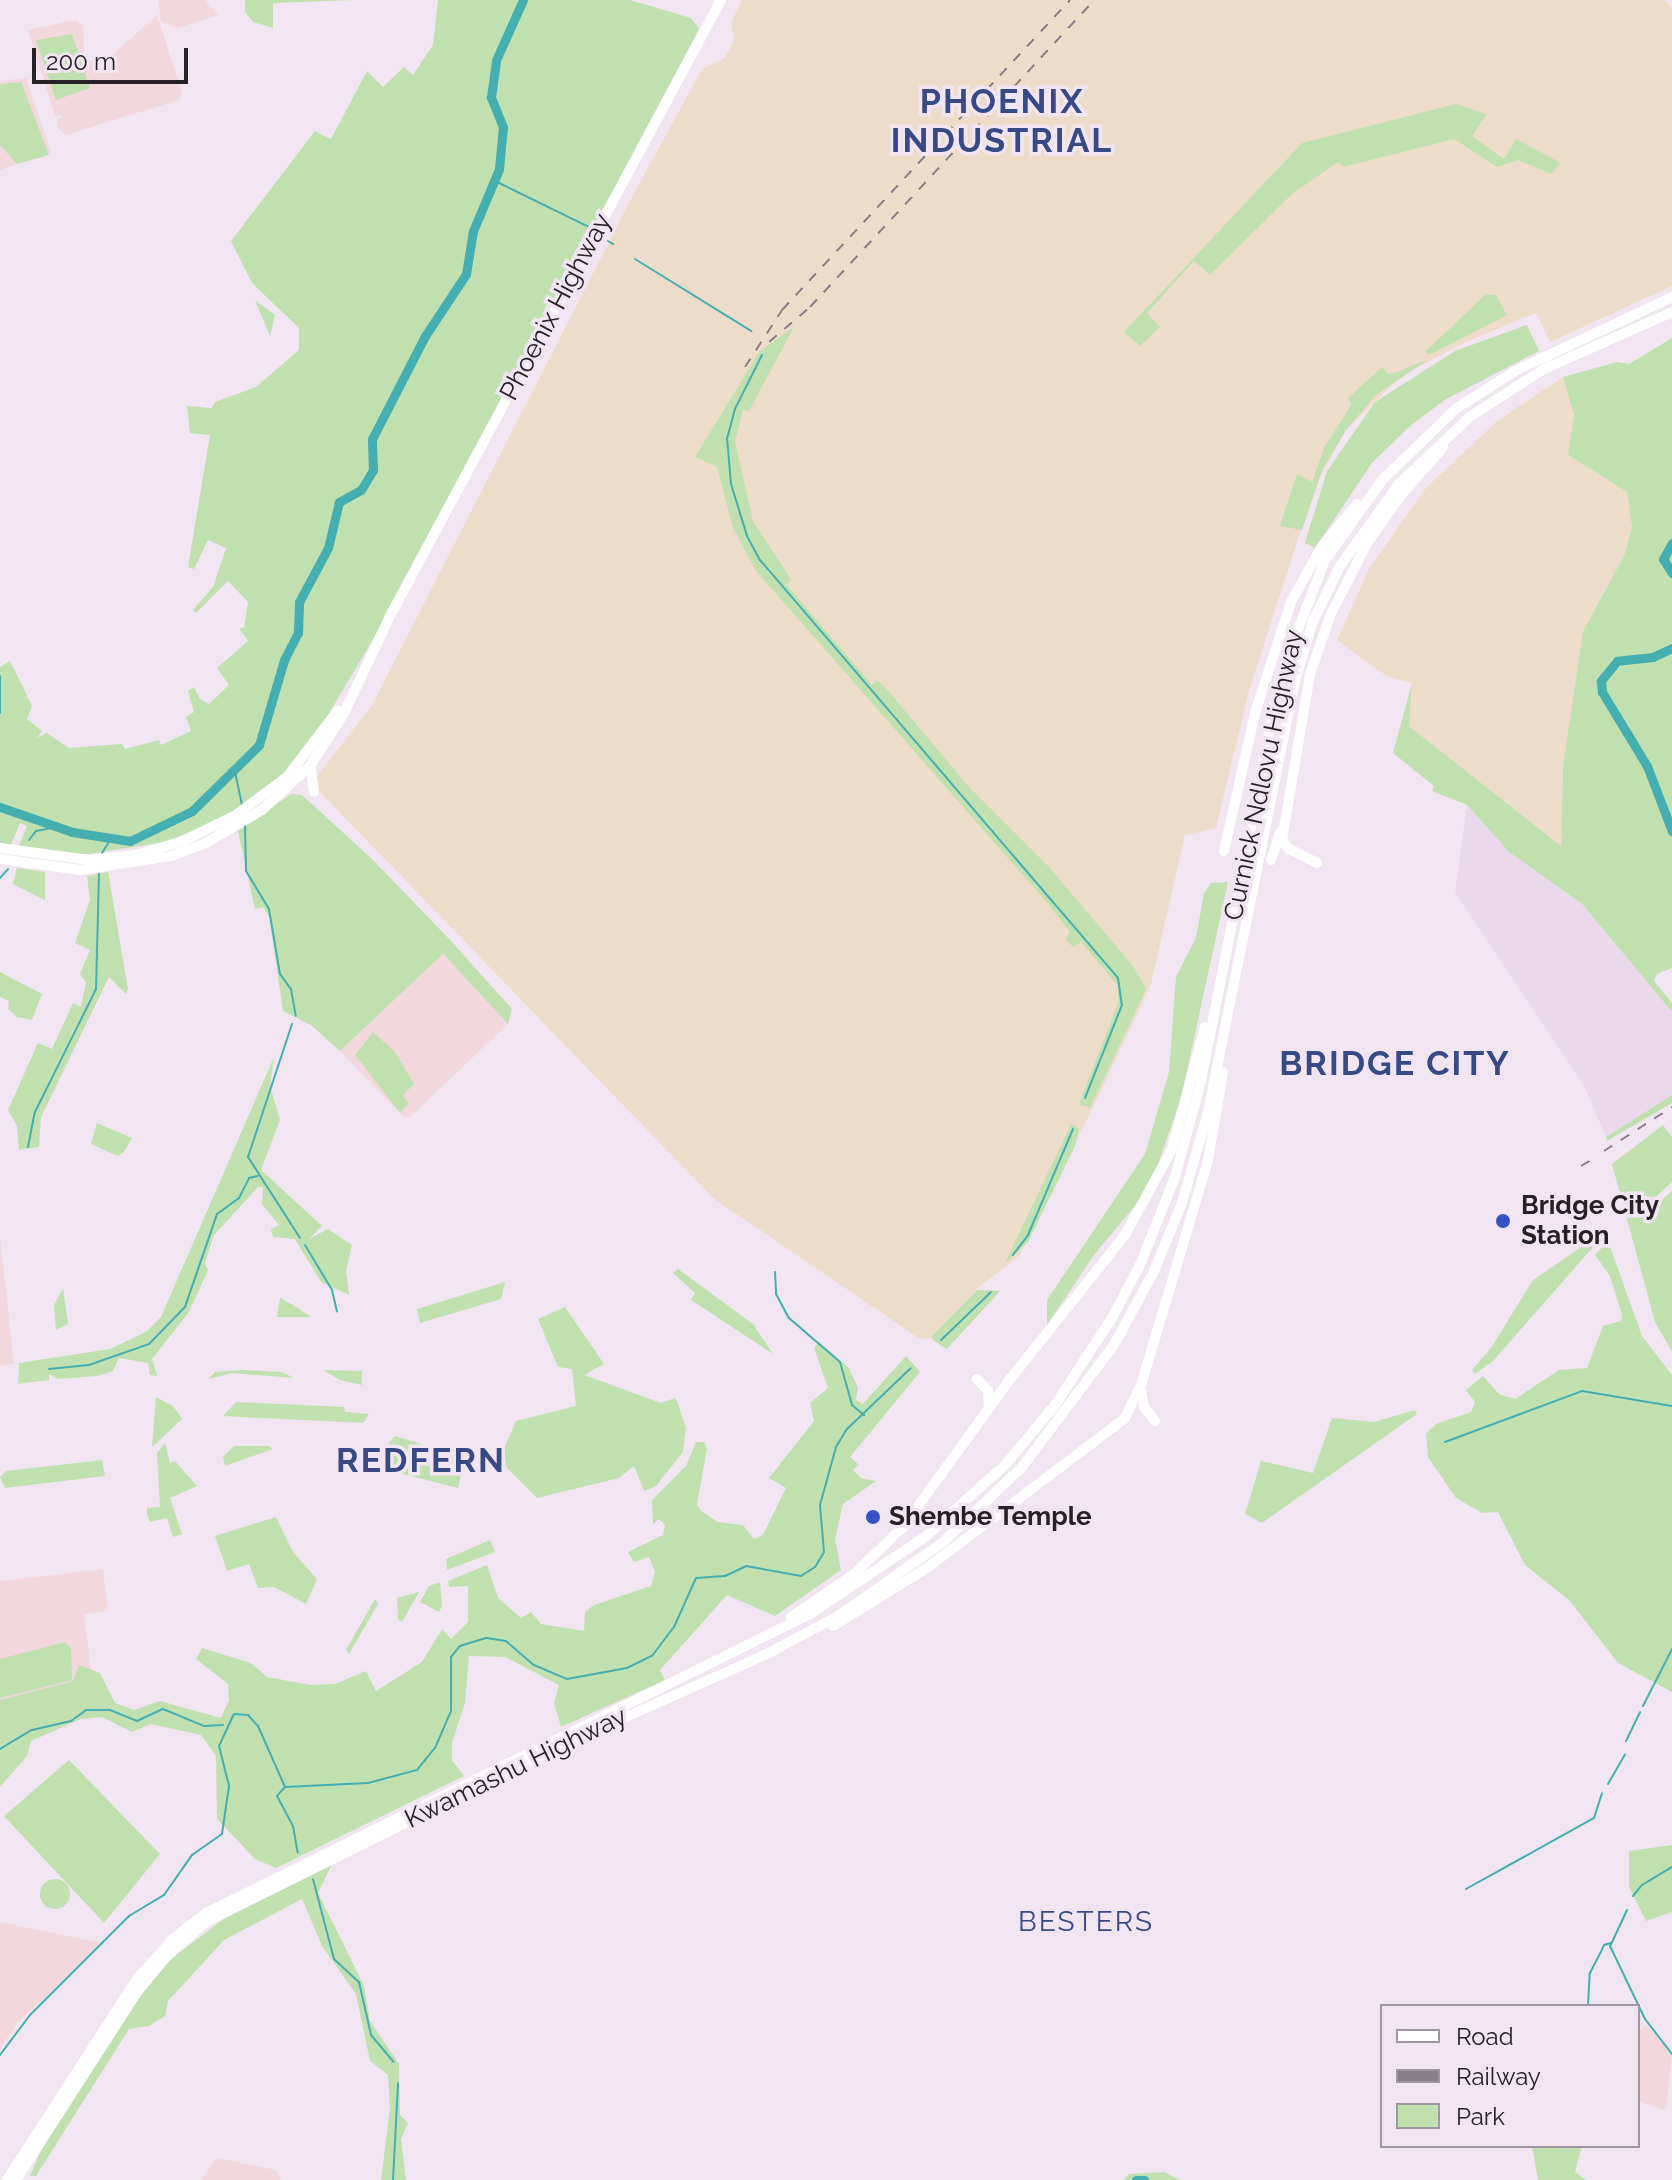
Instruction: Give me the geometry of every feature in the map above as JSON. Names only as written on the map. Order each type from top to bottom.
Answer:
[{"type":"main road","name":"Phoenix Highway","points":[[0,848],[33,856],[89,860],[164,847],[236,815],[296,775],[340,706],[391,614],[721,0]]},
{"type":"main road","name":"Curnick Ndlovu Highway","points":[[1055,1405],[1129,1287],[1178,1168],[1290,640],[1325,560],[1366,500],[1420,439],[1481,392],[1672,297]]},
{"type":"main road","name":"Curnick Ndlovu Highway","points":[[1069,1410],[1140,1298],[1172,1229],[1200,1144],[1231,1006],[1295,681],[1313,621],[1349,550],[1383,504],[1437,445],[1503,394],[1544,369],[1672,315]]},
{"type":"main road","points":[[1271,860],[1285,815],[1305,697],[1324,631],[1356,563],[1401,495],[1447,443],[1496,403],[1563,365],[1672,315]]},
{"type":"main road","points":[[1224,851],[1255,713],[1291,602],[1337,523],[1366,500]]},
{"type":"main road","name":"Phoenix Highway","points":[[0,859],[80,870],[171,856],[241,823],[315,759],[344,713],[391,614]]},
{"type":"main road","points":[[314,792],[308,778],[315,759]]},
{"type":"main road","points":[[1285,815],[1286,847],[1317,863]]},
{"type":"main road","points":[[724,1657],[809,1606],[875,1555],[930,1495],[989,1410],[1119,1243],[1158,1180],[1193,1082],[1230,933]]},
{"type":"main road","points":[[765,1655],[856,1614],[927,1568],[1119,1424],[1141,1385],[1208,1160],[1231,1006]]},
{"type":"main road","points":[[977,1379],[988,1391],[989,1410]]},
{"type":"main road","points":[[1141,1385],[1144,1407],[1155,1421]]},
{"type":"main road","name":"Kwamashu Highway","points":[[7,2180],[137,1979],[188,1927],[236,1896],[834,1600],[925,1537],[1006,1464],[1055,1405]]},
{"type":"main road","name":"Kwamashu Highway","points":[[16,2180],[138,1991],[165,1958],[206,1922],[578,1737],[765,1655],[838,1616],[942,1543],[1004,1487],[1069,1410]]},
{"type":"shaded area","points":[[158,0],[205,0],[219,15],[177,28],[161,21]]},
{"type":"shaded area","points":[[742,0],[1664,0],[1672,7],[1672,286],[1550,342],[1536,313],[1468,341],[1401,376],[1346,430],[1315,486],[1249,691],[1216,828],[1185,835],[1151,984],[1099,1095],[1019,1256],[980,1286],[931,1337],[920,1339],[713,1198],[317,789],[315,779],[372,705],[633,195],[702,69],[725,58],[734,40],[731,23]]},
{"type":"shaded area","points":[[157,15],[182,92],[179,100],[66,135],[59,130],[57,120],[63,115],[55,116],[28,30],[76,20],[83,26],[84,58],[92,61],[109,58]]},
{"type":"shaded area","points":[[26,78],[51,152],[0,170],[0,81]]},
{"type":"shaded area","points":[[1563,377],[1574,415],[1568,455],[1627,492],[1632,527],[1624,556],[1583,631],[1563,767],[1561,846],[1409,726],[1412,683],[1388,677],[1337,640],[1369,569],[1425,489],[1497,421]]},
{"type":"shaded area","points":[[1467,805],[1509,852],[1582,904],[1672,1012],[1672,1095],[1606,1137],[1584,1086],[1455,892]]},
{"type":"shaded area","points":[[443,954],[508,1024],[410,1117],[404,1117],[340,1051]]},
{"type":"shaded area","points":[[0,1237],[14,1364],[0,1366]]},
{"type":"shaded area","points":[[103,1569],[108,1611],[84,1614],[93,1687],[0,1712],[0,1581]]},
{"type":"shaded area","points":[[0,1922],[97,1942],[99,1947],[18,2022],[0,2049]]},
{"type":"shaded area","points":[[1646,2025],[1672,2054],[1666,2111],[1640,2102],[1640,2030]]},
{"type":"shaded area","points":[[217,2158],[276,2170],[281,2180],[201,2180]]},
{"type":"green space","points":[[245,0],[354,0],[273,3],[273,28],[253,22],[245,12]]},
{"type":"green space","points":[[438,0],[630,0],[691,18],[699,29],[394,604],[312,742],[283,776],[220,820],[165,842],[76,856],[18,848],[27,826],[20,823],[10,847],[0,844],[0,667],[10,661],[32,706],[27,719],[42,731],[37,738],[47,733],[69,748],[122,744],[125,749],[159,740],[161,745],[191,731],[186,717],[194,712],[188,691],[194,687],[200,699],[209,704],[229,685],[217,668],[248,641],[239,628],[244,628],[248,602],[228,581],[196,613],[193,610],[213,587],[226,548],[208,540],[194,569],[188,567],[210,435],[190,433],[187,406],[212,408],[215,402],[256,387],[299,350],[299,328],[252,283],[231,241],[315,131],[331,139],[367,71],[383,87],[404,67],[413,75],[433,45]]},
{"type":"green space","points":[[72,34],[90,88],[56,100],[36,40]]},
{"type":"green space","points":[[21,82],[49,155],[17,164],[0,145],[0,84]]},
{"type":"green space","points":[[1456,104],[1487,114],[1472,136],[1504,159],[1516,139],[1561,163],[1551,174],[1518,160],[1497,167],[1454,139],[1343,167],[1338,162],[1292,194],[1210,275],[1194,261],[1147,313],[1160,327],[1140,346],[1124,332],[1302,143]]},
{"type":"green space","points":[[1486,294],[1496,295],[1507,315],[1429,355],[1425,352]]},
{"type":"green space","points":[[255,300],[275,315],[270,336]]},
{"type":"green space","points":[[1527,325],[1539,351],[1446,399],[1410,426],[1372,463],[1315,548],[1305,543],[1327,471],[1375,402],[1455,351]]},
{"type":"green space","points":[[794,327],[749,411],[743,410],[735,442],[753,521],[791,579],[787,585],[830,636],[872,685],[877,680],[885,687],[970,788],[1049,867],[1133,966],[1146,989],[1090,1108],[1079,1104],[1118,1003],[1118,986],[1081,942],[1073,947],[1065,939],[1070,932],[1044,899],[756,571],[733,528],[717,467],[695,457],[759,352]]},
{"type":"green space","points":[[1672,338],[1672,968],[1657,974],[1654,981],[1672,1003],[1672,1012],[1582,904],[1509,852],[1467,805],[1432,791],[1434,786],[1393,753],[1412,683],[1409,726],[1561,846],[1563,766],[1583,631],[1624,556],[1632,527],[1627,492],[1568,455],[1574,415],[1563,377],[1617,362],[1629,364]]},
{"type":"green space","points":[[1427,360],[1375,396],[1346,430],[1323,468],[1302,530],[1280,526],[1297,474],[1312,482],[1324,448],[1351,405],[1348,398],[1382,367],[1389,375]]},
{"type":"green space","points":[[291,794],[302,795],[372,859],[452,942],[512,1009],[508,1024],[443,954],[340,1051],[311,1025],[283,1011],[269,917],[263,907],[255,909],[238,831]]},
{"type":"green space","points":[[17,868],[45,872],[45,900],[13,884]]},
{"type":"green space","points":[[108,872],[128,989],[126,994],[109,977],[41,1117],[39,1147],[19,1150],[17,1126],[8,1110],[38,1043],[52,1049],[73,1003],[81,1007],[86,982],[80,974],[90,950],[75,943],[90,900],[87,876]]},
{"type":"green space","points":[[1228,882],[1181,1098],[1157,1167],[1139,1201],[1094,1255],[1047,1325],[1047,1300],[1145,1154],[1169,1072],[1176,977],[1196,938],[1204,893],[1211,883]]},
{"type":"green space","points":[[0,972],[42,994],[32,1020],[17,1017],[8,1009],[9,1001],[0,997]]},
{"type":"green space","points":[[373,1032],[395,1052],[414,1084],[403,1095],[409,1103],[400,1113],[355,1055]]},
{"type":"green space","points":[[274,1057],[270,1086],[280,1120],[261,1170],[322,1226],[309,1239],[328,1229],[352,1245],[346,1271],[349,1295],[321,1282],[295,1239],[273,1237],[271,1229],[279,1225],[262,1204],[263,1187],[258,1187],[214,1235],[205,1263],[208,1270],[189,1312],[152,1359],[157,1376],[150,1375],[148,1363],[119,1358],[113,1371],[97,1376],[58,1379],[49,1374],[49,1380],[18,1384],[19,1363],[110,1349],[146,1332],[161,1317]]},
{"type":"green space","points":[[1672,1095],[1672,1103],[1607,1141],[1606,1137]]},
{"type":"green space","points":[[97,1123],[132,1138],[124,1152],[118,1156],[91,1144]]},
{"type":"green space","points":[[1071,1124],[1079,1128],[1075,1146],[1028,1242],[1005,1263]]},
{"type":"green space","points":[[1663,1125],[1672,1137],[1672,1182],[1639,1212],[1641,1217],[1672,1191],[1672,1352],[1655,1322],[1612,1164]]},
{"type":"green space","points":[[1596,1237],[1602,1237],[1493,1361],[1475,1374],[1472,1370],[1491,1348],[1533,1280]]},
{"type":"green space","points":[[1608,1241],[1642,1336],[1672,1375],[1672,1692],[1618,1663],[1570,1601],[1525,1565],[1498,1512],[1482,1513],[1456,1498],[1428,1457],[1426,1434],[1436,1424],[1471,1412],[1475,1402],[1466,1390],[1483,1376],[1499,1394],[1515,1399],[1559,1370],[1587,1368],[1603,1326],[1621,1321],[1622,1315],[1610,1276],[1595,1255]]},
{"type":"green space","points":[[678,1269],[753,1324],[773,1354],[691,1300],[695,1293],[673,1273]]},
{"type":"green space","points":[[505,1282],[501,1299],[420,1323],[417,1309]]},
{"type":"green space","points":[[63,1288],[68,1324],[56,1330],[54,1305]]},
{"type":"green space","points":[[977,1290],[1000,1291],[947,1349],[934,1341],[931,1337]]},
{"type":"green space","points":[[280,1298],[293,1305],[311,1317],[277,1317]]},
{"type":"green space","points":[[565,1307],[604,1364],[584,1375],[661,1403],[675,1398],[686,1428],[683,1452],[656,1486],[644,1491],[634,1466],[619,1478],[537,1498],[507,1468],[503,1451],[516,1421],[576,1406],[572,1369],[558,1367],[538,1319]]},
{"type":"green space","points":[[819,1342],[849,1368],[858,1388],[856,1400],[863,1404],[906,1356],[920,1372],[850,1457],[859,1465],[853,1470],[861,1478],[876,1481],[843,1504],[835,1539],[841,1570],[775,1616],[727,1595],[660,1670],[665,1680],[561,1727],[554,1703],[559,1685],[505,1657],[469,1656],[465,1703],[452,1743],[452,1760],[464,1776],[276,1868],[255,1859],[217,1819],[216,1756],[201,1735],[151,1724],[132,1732],[102,1717],[81,1719],[31,1741],[27,1756],[0,1787],[0,1700],[73,1681],[79,1665],[100,1673],[115,1703],[134,1710],[160,1701],[221,1718],[229,1700],[228,1684],[196,1659],[202,1648],[251,1663],[267,1677],[311,1685],[335,1684],[366,1671],[376,1691],[422,1662],[442,1629],[451,1639],[468,1622],[468,1586],[449,1587],[448,1581],[487,1565],[498,1598],[521,1618],[531,1612],[541,1624],[584,1631],[585,1612],[594,1605],[651,1586],[655,1572],[649,1557],[634,1562],[628,1552],[663,1535],[665,1525],[659,1519],[653,1524],[652,1500],[686,1466],[696,1442],[704,1442],[707,1449],[697,1504],[701,1511],[718,1522],[743,1525],[754,1539],[763,1535],[786,1488],[769,1478],[814,1421],[810,1403],[828,1388],[814,1348]]},
{"type":"green space","points":[[323,1370],[362,1371],[362,1385],[340,1380]]},
{"type":"green space","points":[[215,1372],[282,1372],[294,1378],[232,1373],[209,1379]]},
{"type":"green space","points":[[156,1397],[173,1406],[182,1419],[152,1447]]},
{"type":"green space","points":[[236,1402],[344,1407],[345,1412],[369,1414],[363,1423],[223,1416]]},
{"type":"green space","points":[[1415,1410],[1417,1414],[1262,1523],[1245,1514],[1261,1461],[1313,1473],[1332,1418],[1374,1422]]},
{"type":"green space","points":[[395,1436],[465,1457],[458,1488],[387,1470],[379,1455]]},
{"type":"green space","points":[[165,1443],[170,1463],[175,1461],[197,1486],[170,1498],[182,1534],[173,1537],[167,1518],[150,1522],[147,1514],[147,1508],[160,1507],[157,1453]]},
{"type":"green space","points":[[234,1446],[268,1446],[273,1449],[225,1466],[223,1457]]},
{"type":"green space","points":[[102,1460],[105,1476],[5,1488],[0,1477],[6,1471]]},
{"type":"green space","points":[[276,1517],[293,1552],[317,1579],[306,1604],[274,1587],[258,1588],[249,1564],[227,1571],[215,1536]]},
{"type":"green space","points":[[490,1540],[495,1552],[447,1570],[446,1559]]},
{"type":"green space","points":[[440,1582],[442,1606],[439,1612],[420,1602],[429,1586]]},
{"type":"green space","points":[[419,1592],[402,1622],[398,1619],[397,1598]]},
{"type":"green space","points":[[375,1599],[378,1604],[349,1654],[346,1650]]},
{"type":"green space","points":[[65,1642],[71,1648],[72,1680],[0,1698],[0,1659]]},
{"type":"green space","points":[[69,1760],[160,1854],[104,1923],[4,1816]]},
{"type":"green space","points":[[1672,1845],[1672,1912],[1646,1921],[1629,1887],[1629,1851]]},
{"type":"green space","points":[[332,1864],[318,1893],[364,1986],[370,2021],[399,2064],[400,2115],[408,2123],[401,2139],[406,2180],[381,2180],[390,2108],[388,2075],[370,2061],[356,1994],[322,1946],[302,1899],[224,1940],[168,2001],[165,2016],[149,2026],[129,2029],[36,2176],[30,2176],[43,2146],[143,1992],[171,1959],[229,1915]]},
{"type":"green space","points":[[55,1879],[66,1883],[70,1894],[66,1905],[55,1909],[44,1905],[40,1894],[44,1883]]},
{"type":"green space","points":[[1532,2148],[1581,2148],[1575,2172],[1586,2180],[1538,2180]]},
{"type":"green space","points":[[1164,2172],[1181,2180],[1124,2180],[1129,2174]]},
{"type":"waterway","points":[[0,807],[72,832],[130,841],[192,811],[259,745],[284,660],[298,633],[299,602],[328,548],[339,502],[361,490],[373,470],[372,439],[425,336],[466,274],[473,231],[499,169],[503,127],[491,97],[496,60],[523,0]]},
{"type":"waterway","points":[[495,181],[589,227]]},
{"type":"waterway","points":[[608,241],[613,244]]},
{"type":"waterway","points":[[635,259],[751,331]]},
{"type":"waterway","points":[[762,355],[735,409],[727,438],[731,484],[747,536],[760,560],[1118,978],[1122,1005],[1085,1098]]},
{"type":"waterway","points":[[1672,543],[1663,559],[1672,573]]},
{"type":"waterway","points":[[1672,648],[1653,657],[1617,661],[1601,681],[1602,692],[1647,766],[1672,831]]},
{"type":"waterway","points":[[0,676],[0,713]]},
{"type":"waterway","points":[[235,772],[242,804]]},
{"type":"waterway","points":[[245,826],[246,871],[269,909],[280,974],[291,989],[296,1016]]},
{"type":"waterway","points":[[29,840],[36,831],[56,827]]},
{"type":"waterway","points":[[102,853],[110,840]]},
{"type":"waterway","points":[[0,878],[8,869]]},
{"type":"waterway","points":[[28,1147],[35,1112],[96,989],[99,874]]},
{"type":"waterway","points":[[292,1024],[248,1157],[300,1238]]},
{"type":"waterway","points":[[1013,1255],[1028,1235],[1073,1129]]},
{"type":"waterway","points":[[49,1369],[89,1365],[149,1344],[185,1307],[217,1214],[239,1198],[249,1178],[258,1176]]},
{"type":"waterway","points":[[305,1245],[332,1290],[337,1311]]},
{"type":"waterway","points":[[775,1272],[776,1294],[789,1318],[840,1362],[852,1405],[864,1415]]},
{"type":"waterway","points":[[941,1340],[991,1292]]},
{"type":"waterway","points":[[0,2055],[30,2015],[129,1916],[164,1895],[192,1855],[222,1834],[229,1786],[219,1746],[234,1714],[248,1715],[258,1726],[285,1787],[368,1783],[417,1770],[435,1748],[451,1711],[451,1657],[460,1646],[487,1638],[506,1641],[534,1665],[567,1679],[627,1668],[652,1656],[674,1627],[696,1578],[725,1576],[746,1566],[801,1576],[815,1567],[824,1552],[820,1505],[836,1447],[847,1429],[911,1368]]},
{"type":"waterway","points":[[1445,1442],[1582,1391],[1672,1406]]},
{"type":"waterway","points":[[1643,1706],[1672,1649]]},
{"type":"waterway","points":[[0,1749],[32,1730],[71,1721],[86,1710],[110,1710],[137,1721],[163,1709],[204,1726],[223,1725]]},
{"type":"waterway","points":[[1626,1741],[1640,1712]]},
{"type":"waterway","points":[[1608,1784],[1625,1754]]},
{"type":"waterway","points":[[285,1787],[277,1796],[293,1826],[298,1853]]},
{"type":"waterway","points":[[1466,1889],[1594,1818],[1602,1793]]},
{"type":"waterway","points":[[1633,1896],[1642,1885],[1672,1867]]},
{"type":"waterway","points":[[313,1879],[334,1959],[359,1982],[371,2035],[394,2062]]},
{"type":"waterway","points":[[1627,1910],[1610,1946],[1638,2004]]},
{"type":"waterway","points":[[1588,2004],[1590,1973],[1604,1945],[1611,1943]]},
{"type":"waterway","points":[[1640,2009],[1672,2054]]},
{"type":"waterway","points":[[393,2180],[398,2083]]},
{"type":"waterway","points":[[1136,2180],[1144,2180]]},
{"type":"railway","points":[[745,367],[782,310],[1070,0]]},
{"type":"railway","points":[[769,342],[810,307],[1094,0]]},
{"type":"railway","points":[[1604,1151],[1672,1107]]},
{"type":"railway","points":[[1581,1166],[1591,1160]]},
{"type":"place","name":"Bridge City Station","points":[[1503,1221]]},
{"type":"place","name":"Shembe Temple","points":[[873,1517]]},
{"type":"district","name":"PHOENIX INDUSTRIAL","points":[[1002,120]]},
{"type":"district","name":"BRIDGE CITY","points":[[1395,1064]]},
{"type":"district","name":"REDFERN","points":[[421,1461]]},
{"type":"district","name":"BESTERS","points":[[1086,1922]]}]
